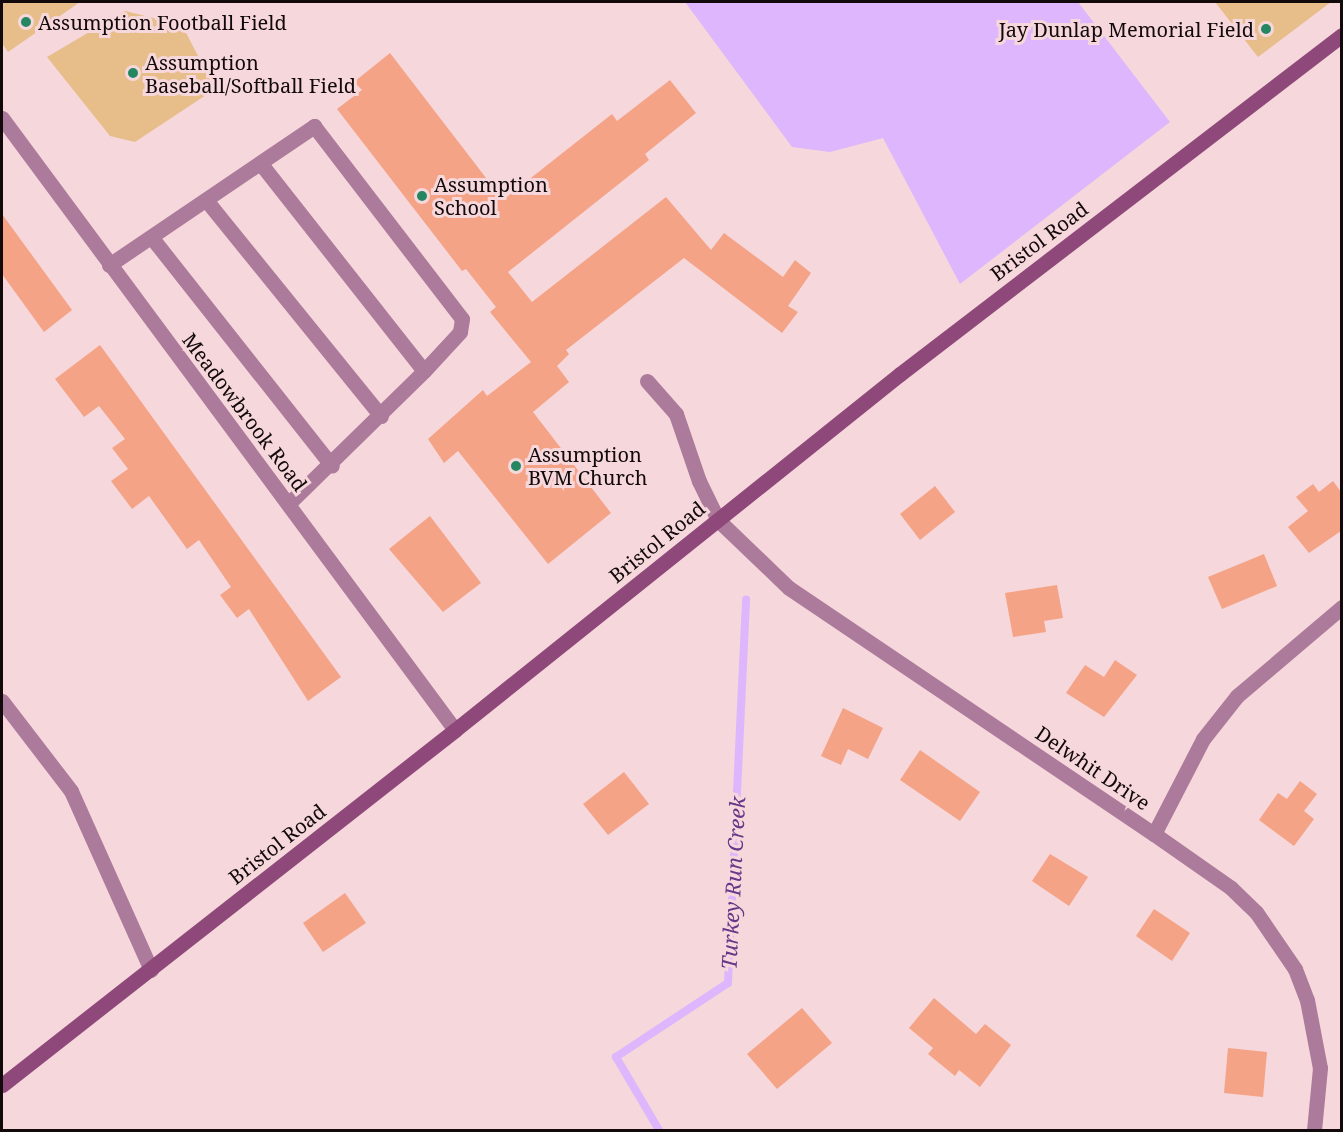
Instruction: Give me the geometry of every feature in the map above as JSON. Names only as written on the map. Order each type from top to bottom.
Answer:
[{"type":"main road","name":"Bristol Road","points":[[2,1084],[151,970],[718,520],[1341,36]]},
{"type":"street","name":"Meadowbrook Road","points":[[2,118],[109,266],[455,730]]},
{"type":"street","points":[[109,266],[314,126],[462,320],[460,332],[381,417],[332,466],[288,504]]},
{"type":"street","points":[[261,164],[424,371]]},
{"type":"street","points":[[206,200],[381,417]]},
{"type":"street","points":[[152,238],[332,466]]},
{"type":"street","points":[[647,381],[676,414],[699,481],[718,520]]},
{"type":"street","name":"Delwhit Drive","points":[[718,520],[789,588],[1231,888],[1277,939],[1295,969],[1316,1034],[1320,1068],[1314,1131]]},
{"type":"street","points":[[1154,834],[1203,739],[1237,696],[1341,607]]},
{"type":"street","points":[[2,701],[71,791],[151,970]]},
{"type":"shaded area","name":"Assumption Football Field","points":[[2,2],[80,2],[8,52],[2,43]]},
{"type":"shaded area","points":[[685,2],[1078,2],[1170,122],[960,284],[883,138],[830,152],[792,147]]},
{"type":"shaded area","name":"Jay Dunlap Memorial Field","points":[[1215,2],[1331,2],[1258,57]]},
{"type":"shaded area","name":"Assumption Baseball/Softball Field","points":[[125,11],[182,25],[215,89],[135,142],[110,136],[47,57]]},
{"type":"building","points":[[390,53],[503,200],[612,114],[617,121],[670,80],[696,113],[645,154],[649,160],[508,272],[532,302],[666,197],[711,250],[724,233],[783,277],[795,260],[811,273],[788,306],[798,312],[782,333],[684,258],[566,350],[569,354],[557,366],[569,382],[533,412],[611,513],[548,564],[458,451],[444,463],[428,439],[483,390],[487,396],[531,362],[490,312],[496,307],[466,269],[462,271],[337,109],[362,90],[354,82]]},
{"type":"building","points":[[2,214],[72,310],[44,332],[2,274]]},
{"type":"building","points":[[100,345],[341,677],[308,701],[249,609],[237,618],[220,595],[231,587],[199,540],[187,549],[149,496],[132,509],[111,481],[128,469],[112,448],[125,439],[99,406],[84,417],[55,379]]},
{"type":"building","points":[[1333,481],[1341,492],[1341,531],[1309,553],[1288,527],[1308,511],[1296,497],[1313,484],[1319,492]]},
{"type":"building","points":[[935,486],[955,512],[920,540],[900,514]]},
{"type":"building","points":[[430,516],[481,583],[443,612],[389,549]]},
{"type":"building","points":[[1264,554],[1277,586],[1222,609],[1208,577]]},
{"type":"building","points":[[1057,585],[1063,618],[1044,621],[1046,632],[1013,637],[1005,593]]},
{"type":"building","points":[[1115,660],[1137,675],[1104,717],[1066,693],[1085,665],[1104,677]]},
{"type":"building","points":[[843,708],[883,728],[868,759],[848,749],[841,765],[821,756]]},
{"type":"building","points":[[920,750],[980,792],[960,821],[900,780]]},
{"type":"building","points":[[624,772],[649,804],[608,835],[583,804]]},
{"type":"building","points":[[1300,781],[1317,794],[1304,811],[1314,819],[1294,846],[1259,820],[1278,793],[1287,799]]},
{"type":"building","points":[[1050,854],[1088,877],[1069,906],[1032,881]]},
{"type":"building","points":[[345,893],[366,923],[323,952],[303,923]]},
{"type":"building","points":[[1154,909],[1190,933],[1172,961],[1136,936]]},
{"type":"building","points":[[934,998],[976,1034],[985,1024],[1011,1045],[980,1087],[959,1070],[955,1076],[928,1054],[933,1048],[909,1028]]},
{"type":"building","points":[[802,1008],[832,1043],[777,1089],[747,1054]]},
{"type":"building","points":[[1228,1048],[1267,1052],[1263,1097],[1224,1093]]},
{"type":"waterway","name":"Turkey Run Creek","points":[[659,1130],[616,1057],[728,983],[746,599]]},
{"type":"place","name":"Assumption Football Field","points":[[26,22]]},
{"type":"place","name":"Jay Dunlap Memorial Field","points":[[1266,29]]},
{"type":"place","name":"Assumption Baseball/Softball Field","points":[[133,73]]},
{"type":"place","name":"Assumption School","points":[[422,196]]},
{"type":"place","name":"Assumption BVM Church","points":[[516,466]]}]
